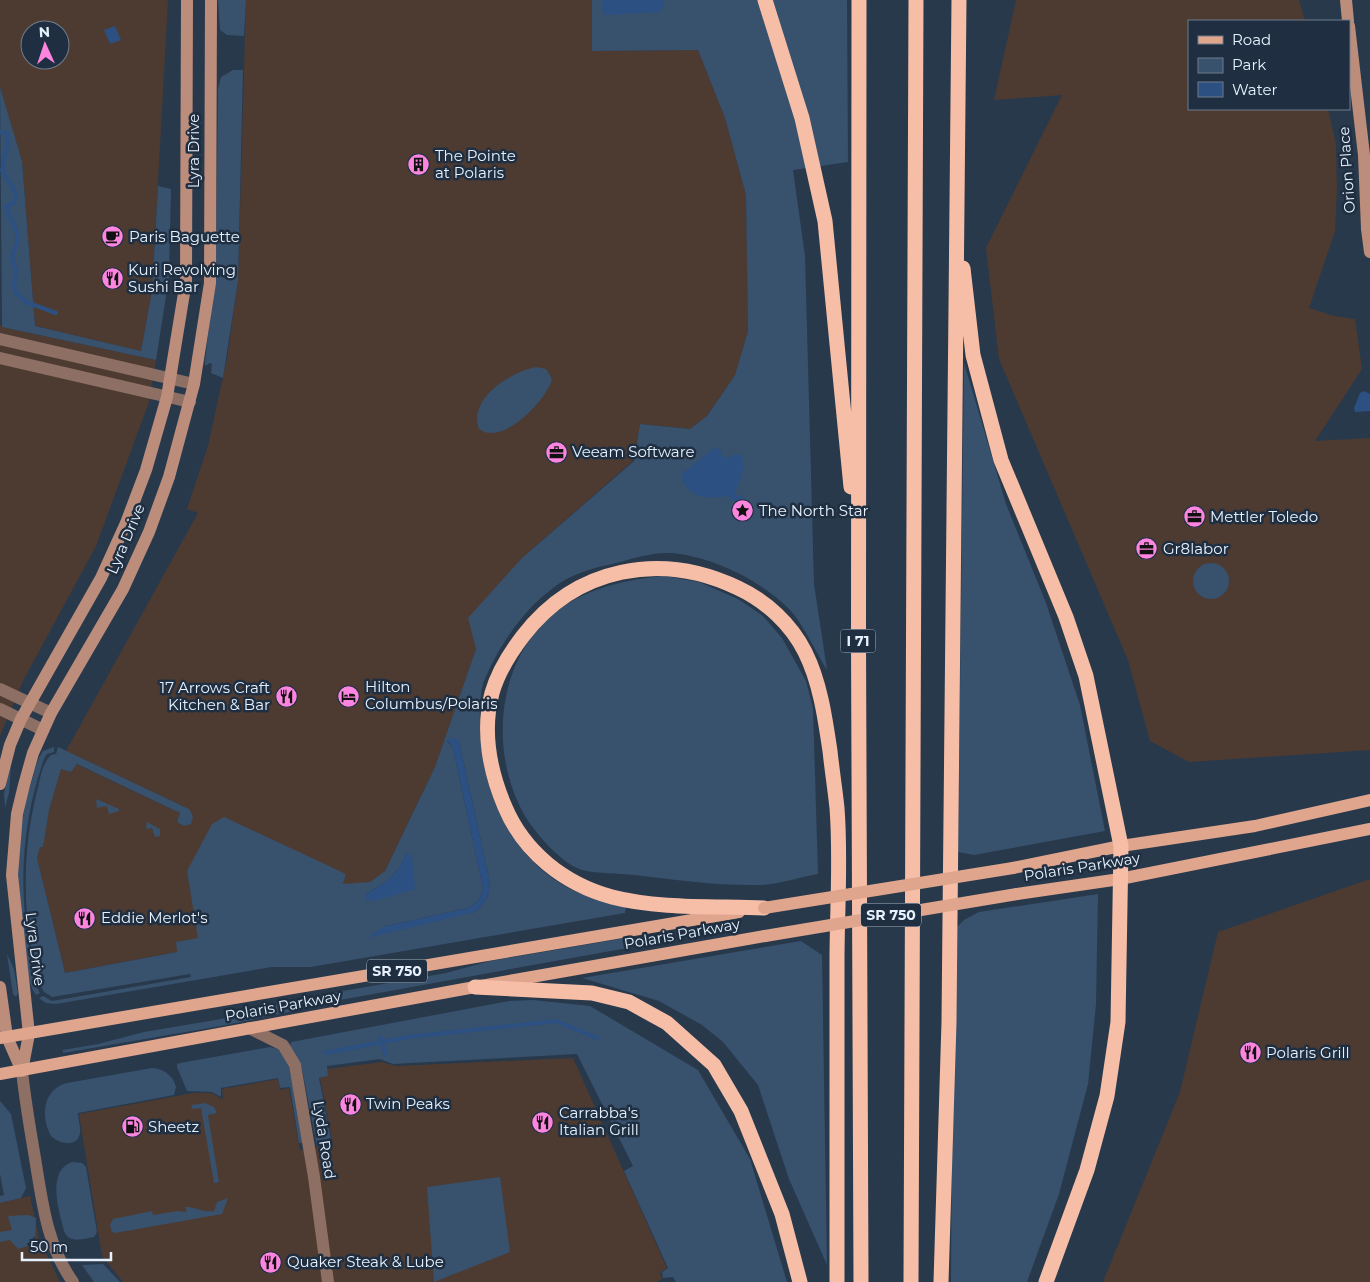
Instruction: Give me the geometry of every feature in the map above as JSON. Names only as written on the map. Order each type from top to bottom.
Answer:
[{"type":"highway","points":[[765,0],[802,118],[825,222],[858,566]]},
{"type":"highway","name":"I 71","points":[[859,0],[861,263],[858,566],[862,1282]]},
{"type":"highway","points":[[911,1282],[916,0]]},
{"type":"highway","points":[[941,1282],[949,1022],[959,0]]},
{"type":"highway","points":[[956,207],[973,356],[1001,460],[1066,616],[1086,676],[1121,846],[1118,1022],[1107,1096],[1087,1170],[1046,1282]]},
{"type":"highway","points":[[764,908],[652,903],[612,897],[574,883],[543,861],[514,830],[495,784],[490,760],[488,734],[492,694],[507,657],[534,622],[562,596],[603,578],[634,569],[676,569],[713,576],[754,596],[788,625],[805,652],[818,687],[827,732],[837,812],[837,1282]]},
{"type":"highway","points":[[475,987],[592,993],[629,1002],[667,1023],[714,1065],[742,1112],[782,1214],[800,1282]]},
{"type":"main road","name":"Lyra Drive","points":[[0,784],[10,745],[29,702],[101,578],[126,523],[146,470],[167,397],[186,281],[187,0]]},
{"type":"main road","name":"Lyra Drive","points":[[22,1071],[29,1034],[12,875],[17,814],[33,753],[43,730],[123,589],[148,532],[169,477],[194,384],[210,283],[211,0]]},
{"type":"main road","points":[[1346,0],[1348,20]]},
{"type":"main road","name":"Orion Place","points":[[1350,35],[1364,155],[1367,229],[1370,252]]},
{"type":"main road","name":"Polaris Parkway","points":[[4,1038],[764,908],[1013,868],[1121,846],[1255,826],[1370,800]]},
{"type":"main road","name":"Polaris Parkway","points":[[0,1074],[766,936],[1120,878],[1370,829]]},
{"type":"main road","name":"Lyra Drive","points":[[0,987],[4,1038],[22,1071]]},
{"type":"street","points":[[0,339],[194,384]]},
{"type":"street","points":[[0,358],[190,402]]},
{"type":"street","points":[[0,689],[51,713]]},
{"type":"street","points":[[0,709],[43,730]]},
{"type":"street","name":"Lyda Road","points":[[249,1028],[283,1045],[295,1065],[311,1158],[328,1282]]},
{"type":"street","name":"Lyra Drive","points":[[22,1071],[27,1112],[48,1228],[57,1254],[73,1282]]},
{"type":"shaded area","points":[[0,0],[168,0],[152,291],[141,351],[35,326],[22,161],[0,87]]},
{"type":"shaded area","points":[[246,0],[592,0],[592,51],[698,50],[725,118],[746,195],[748,331],[735,375],[706,417],[690,429],[640,424],[634,460],[522,558],[474,638],[476,649],[435,767],[385,871],[370,882],[355,885],[343,884],[346,874],[187,871],[199,938],[177,952],[65,973],[37,858],[40,847],[43,847],[47,816],[61,769],[71,772],[76,764],[180,813],[177,822],[184,826],[189,809],[66,751],[198,513],[187,509],[208,446],[227,359],[238,281]]},
{"type":"shaded area","points":[[1016,0],[1299,0],[1305,20],[1188,20],[1188,110],[1328,110],[1336,144],[1337,189],[1335,231],[1309,308],[1334,316],[1355,319],[1362,369],[1315,441],[1370,438],[1370,750],[1189,762],[1150,741],[1128,660],[999,359],[986,248],[1062,95],[994,100]]},
{"type":"shaded area","points":[[0,324],[2,327],[156,360],[149,402],[96,546],[23,681],[0,736]]},
{"type":"shaded area","points":[[1370,879],[1370,1282],[1103,1282],[1180,1092],[1218,932]]},
{"type":"shaded area","points":[[573,1058],[667,1268],[660,1272],[662,1279],[657,1282],[123,1282],[102,1256],[79,1114],[193,1093],[212,1093],[221,1099],[223,1098],[222,1089],[278,1079],[280,1090],[289,1088],[300,1150],[333,1145],[320,1078],[328,1076],[327,1069],[382,1062],[396,1066]]},
{"type":"shaded area","points":[[30,1196],[39,1239],[60,1282],[0,1282],[0,1203]]},
{"type":"green space","points":[[218,0],[246,0],[244,36],[227,35],[220,30]]},
{"type":"green space","points":[[592,0],[847,0],[848,162],[793,170],[805,256],[814,584],[827,670],[794,615],[777,598],[750,580],[704,559],[688,555],[664,553],[634,558],[573,576],[559,583],[532,607],[512,630],[496,655],[484,681],[480,704],[481,745],[484,767],[497,808],[519,845],[533,862],[549,876],[568,888],[626,907],[625,913],[311,967],[272,967],[56,1004],[46,1003],[39,998],[43,996],[52,1001],[191,977],[190,974],[52,997],[44,992],[40,985],[30,937],[27,913],[26,864],[28,839],[40,777],[45,762],[51,755],[56,754],[58,747],[189,809],[193,816],[191,824],[184,826],[177,822],[180,813],[77,764],[71,772],[61,769],[49,810],[43,847],[40,847],[37,858],[65,973],[177,952],[176,942],[198,938],[187,871],[212,824],[224,817],[346,874],[343,884],[370,882],[385,871],[435,767],[476,649],[468,618],[522,558],[634,461],[640,424],[690,429],[707,416],[735,375],[748,331],[746,195],[725,118],[698,50],[592,51]],"holes":[[[447,741],[459,741],[490,883],[489,892],[484,903],[475,912],[383,927],[468,908],[477,902],[481,895],[483,888],[453,748]],[[406,854],[415,889],[366,894],[390,878]]]},
{"type":"green space","points":[[233,70],[243,70],[238,281],[223,378],[211,373],[212,364],[210,363],[205,366],[205,361],[216,265],[218,89],[221,77]]},
{"type":"green space","points":[[0,87],[22,161],[35,326],[141,351],[152,291],[158,186],[171,189],[169,277],[156,360],[2,327]]},
{"type":"green space","points":[[964,363],[1006,504],[1046,603],[1080,705],[1105,831],[974,855],[958,852]]},
{"type":"green space","points":[[536,367],[546,369],[552,379],[542,398],[533,409],[511,427],[499,432],[489,433],[479,429],[477,418],[480,407],[494,388],[515,374]]},
{"type":"green space","points":[[1211,563],[1224,568],[1229,581],[1224,594],[1211,599],[1198,594],[1193,581],[1198,568]]},
{"type":"green space","points":[[664,576],[699,582],[738,599],[763,616],[782,638],[806,681],[813,708],[818,874],[762,885],[730,885],[582,870],[574,867],[558,855],[535,831],[525,816],[513,789],[505,761],[503,731],[505,701],[513,673],[525,646],[543,623],[567,604],[578,598],[614,584]]},
{"type":"green space","points":[[54,747],[54,752],[47,754],[44,759],[37,783],[31,806],[24,854],[23,879],[26,927],[35,983],[40,993],[36,995],[31,987],[22,936],[18,891],[19,846],[26,802],[36,765],[43,751]]},
{"type":"green space","points":[[11,766],[9,793],[5,808],[4,793]]},
{"type":"green space","points":[[96,799],[119,809],[119,811],[109,814],[107,806],[97,808]]},
{"type":"green space","points":[[147,822],[160,829],[160,836],[155,837],[152,828],[146,829]]},
{"type":"green space","points":[[1098,894],[1096,1004],[1088,1084],[1059,1194],[1027,1282],[951,1282],[953,931],[964,920],[979,912]]},
{"type":"green space","points":[[631,937],[633,947],[318,1004],[299,1010],[221,1026],[63,1053],[63,1050],[98,1044],[144,1032],[239,1016],[297,999],[446,973],[490,961]]},
{"type":"green space","points":[[801,941],[822,955],[827,1265],[789,1179],[758,1085],[723,1042],[702,1025],[659,1001],[582,978]]},
{"type":"green space","points":[[7,954],[14,969],[18,993],[16,997],[13,994]]},
{"type":"green space","points":[[533,1000],[590,1006],[698,1070],[750,1159],[787,1282],[676,1282],[673,1277],[663,1278],[662,1272],[668,1268],[624,1171],[633,1166],[577,1054],[393,1064],[380,1059],[327,1066],[328,1076],[319,1078],[332,1145],[317,1146],[302,1069],[290,1046],[291,1042],[509,1001]]},
{"type":"green space","points":[[270,1047],[278,1049],[287,1056],[304,1143],[299,1143],[290,1087],[280,1088],[278,1078],[221,1088],[221,1097],[212,1092],[187,1091],[177,1067],[177,1064],[180,1063]]},
{"type":"green space","points":[[152,1068],[164,1071],[170,1076],[176,1087],[174,1095],[78,1113],[79,1138],[72,1143],[63,1143],[51,1136],[45,1121],[46,1105],[48,1097],[59,1086]]},
{"type":"green space","points":[[0,1101],[11,1114],[26,1188],[21,1198],[0,1203],[0,1196],[4,1195],[0,1174]]},
{"type":"green space","points":[[205,1103],[214,1107],[217,1113],[208,1115],[219,1182],[214,1183],[201,1108],[193,1109],[191,1107],[192,1105]]},
{"type":"green space","points":[[72,1162],[82,1163],[86,1167],[97,1232],[94,1237],[73,1239],[69,1238],[64,1231],[57,1203],[57,1183],[59,1174],[64,1167]]},
{"type":"green space","points":[[500,1177],[510,1252],[434,1282],[427,1187]]},
{"type":"green space","points":[[228,1198],[222,1214],[115,1233],[112,1232],[110,1225],[113,1219],[152,1211],[153,1215],[178,1211],[187,1212],[185,1207],[189,1207],[214,1211],[217,1202]]},
{"type":"green space","points":[[28,1215],[36,1218],[35,1244],[18,1249],[10,1240],[0,1242],[0,1232],[12,1230],[8,1216]]},
{"type":"green space","points":[[103,1264],[120,1282],[94,1282],[82,1265]]},
{"type":"water","points":[[602,0],[663,0],[665,4],[660,12],[605,15],[602,10]]},
{"type":"water","points":[[115,26],[121,40],[110,44],[104,30]]},
{"type":"water","points":[[1364,391],[1370,394],[1370,411],[1355,412],[1354,408],[1360,393]]},
{"type":"water","points":[[714,448],[720,449],[723,457],[727,458],[736,454],[742,456],[743,473],[735,495],[744,497],[743,501],[733,501],[727,496],[700,496],[689,490],[684,484],[681,477],[683,473]]},
{"type":"water","points":[[453,738],[459,741],[490,883],[489,892],[484,903],[475,912],[367,938],[383,927],[468,908],[477,902],[481,895],[483,888],[453,748],[447,740]]},
{"type":"water","points":[[406,854],[412,855],[415,889],[375,901],[366,900],[366,894],[394,874]]},
{"type":"waterway","points":[[0,132],[7,134],[8,141],[2,171],[14,189],[16,198],[13,203],[6,207],[17,233],[18,242],[12,256],[16,272],[14,286],[16,293],[26,302],[56,313]]},
{"type":"waterway","points":[[325,1053],[408,1037],[556,1021],[597,1038]]},
{"type":"waterway","points":[[380,1037],[386,1055]]},
{"type":"place","name":"The Pointe at Polaris","points":[[419,165]]},
{"type":"place","name":"Paris Baguette","points":[[113,237]]},
{"type":"place","name":"Kuri Revolving Sushi Bar","points":[[112,279]]},
{"type":"place","name":"Veeam Software","points":[[556,452]]},
{"type":"place","name":"The North Star","points":[[743,511]]},
{"type":"place","name":"Mettler Toledo","points":[[1194,517]]},
{"type":"place","name":"Gr8labor","points":[[1147,549]]},
{"type":"place","name":"Hilton Columbus/Polaris","points":[[349,696]]},
{"type":"place","name":"17 Arrows Craft Kitchen & Bar","points":[[286,697]]},
{"type":"place","name":"Eddie Merlot's","points":[[85,918]]},
{"type":"place","name":"Polaris Grill","points":[[1250,1053]]},
{"type":"place","name":"Twin Peaks","points":[[350,1104]]},
{"type":"place","name":"Carrabba's Italian Grill","points":[[543,1122]]},
{"type":"place","name":"Sheetz","points":[[132,1127]]},
{"type":"place","name":"Quaker Steak & Lube","points":[[271,1262]]}]
